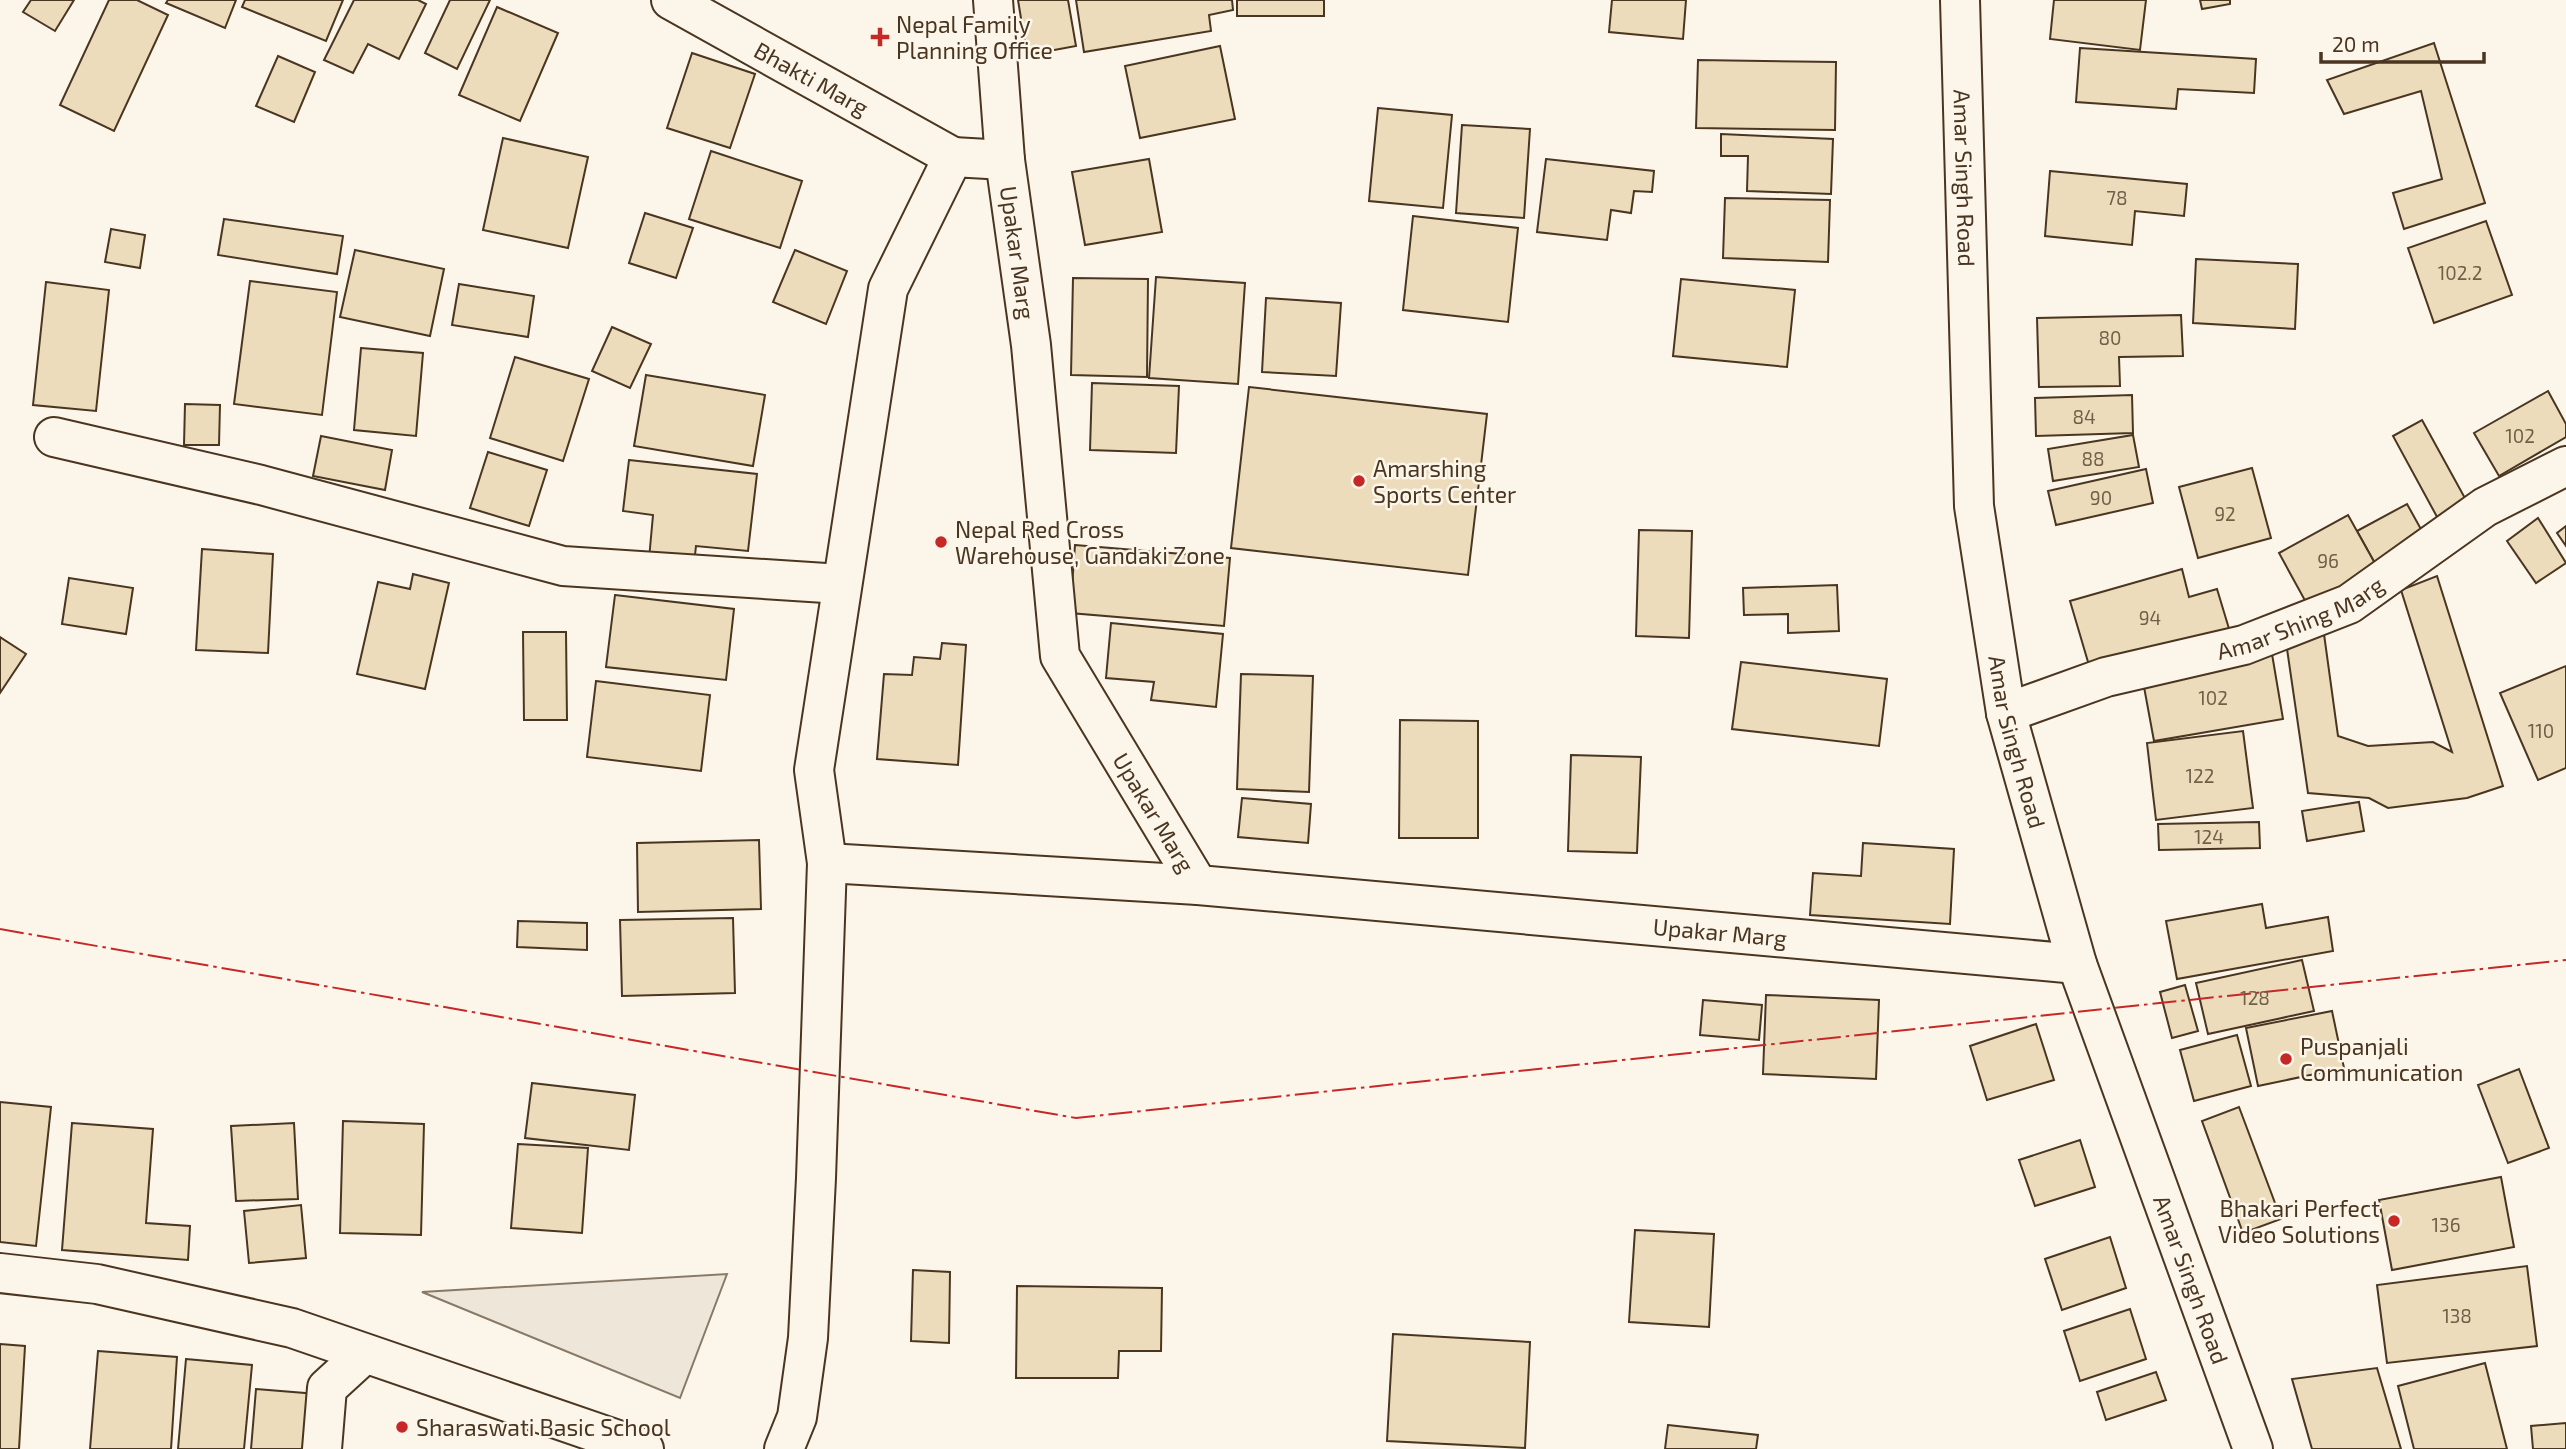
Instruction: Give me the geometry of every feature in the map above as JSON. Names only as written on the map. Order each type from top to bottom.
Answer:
[{"type":"street","name":"Bhakti Marg","points":[[671,0],[953,157]]},
{"type":"street","name":"Upakar Marg","points":[[993,0],[1004,160],[1031,345],[1060,656],[1198,885],[2077,964]]},
{"type":"street","name":"Amar Singh Road","points":[[1960,0],[1974,506],[2006,713],[2077,964],[2253,1449]]},
{"type":"street","points":[[783,1449],[797,1417],[808,1338],[827,863],[814,770],[888,289],[953,157],[1004,160]]},
{"type":"street","points":[[54,437],[261,485],[563,566],[841,584]]},
{"type":"street","name":"Amar Shing Marg","points":[[2006,713],[2106,677],[2244,645],[2349,604],[2485,508],[2566,466]]},
{"type":"street","points":[[827,863],[1198,885]]},
{"type":"street","points":[[0,1273],[97,1284],[292,1328],[363,1355],[644,1449]]},
{"type":"street","points":[[322,1449],[327,1388],[363,1355]]},
{"type":"shaded area","points":[[727,1274],[680,1398],[422,1292]]},
{"type":"building","points":[[31,0],[74,0],[55,31],[23,12]]},
{"type":"building","points":[[109,0],[137,0],[168,15],[114,131],[60,105]]},
{"type":"building","points":[[168,0],[236,0],[225,28],[166,3]]},
{"type":"building","points":[[245,0],[343,0],[326,41],[242,7]]},
{"type":"building","points":[[354,0],[418,0],[426,4],[399,59],[368,44],[353,73],[324,60]]},
{"type":"building","points":[[450,0],[490,0],[457,69],[425,53]]},
{"type":"building","points":[[1018,0],[1068,0],[1076,46],[1027,55]]},
{"type":"building","points":[[1076,0],[1232,0],[1233,10],[1209,15],[1211,31],[1084,52]]},
{"type":"building","points":[[1237,0],[1324,0],[1324,16],[1237,16]]},
{"type":"building","points":[[1612,0],[1686,0],[1683,39],[1609,32]]},
{"type":"building","points":[[2054,0],[2146,0],[2140,50],[2050,39]]},
{"type":"building","points":[[2200,0],[2230,0],[2230,4],[2202,9]]},
{"type":"building","points":[[497,7],[558,33],[520,121],[459,95]]},
{"type":"building","points":[[2434,43],[2485,203],[2404,229],[2393,193],[2442,179],[2421,91],[2344,114],[2327,80]]},
{"type":"building","points":[[1220,46],[1235,119],[1140,138],[1125,66]]},
{"type":"building","points":[[2080,48],[2256,59],[2254,93],[2178,89],[2176,109],[2076,102]]},
{"type":"building","points":[[692,53],[755,74],[730,148],[667,128]]},
{"type":"building","points":[[278,56],[315,72],[294,122],[256,106]]},
{"type":"building","points":[[1698,60],[1836,62],[1835,130],[1696,128]]},
{"type":"building","points":[[1378,108],[1452,115],[1443,208],[1369,201]]},
{"type":"building","points":[[1462,125],[1530,129],[1524,218],[1456,213]]},
{"type":"building","points":[[1721,134],[1833,139],[1831,194],[1747,191],[1748,156],[1721,156]]},
{"type":"building","points":[[503,138],[588,157],[568,248],[483,230]]},
{"type":"building","points":[[711,151],[802,181],[780,248],[689,219]]},
{"type":"building","points":[[1149,159],[1162,232],[1085,245],[1072,172]]},
{"type":"building","points":[[1546,159],[1654,171],[1652,192],[1634,191],[1631,213],[1611,210],[1607,240],[1537,232]]},
{"type":"building","points":[[2050,171],[2187,184],[2184,216],[2135,211],[2132,245],[2045,236]]},
{"type":"building","points":[[1725,198],[1830,200],[1828,262],[1723,258]]},
{"type":"building","points":[[645,213],[693,228],[676,278],[629,263]]},
{"type":"building","points":[[1413,216],[1518,228],[1508,322],[1403,310]]},
{"type":"building","points":[[224,219],[343,236],[337,274],[218,255]]},
{"type":"building","points":[[2486,221],[2512,295],[2434,323],[2408,248]]},
{"type":"building","points":[[111,229],[145,235],[140,268],[105,262]]},
{"type":"building","points":[[355,250],[444,269],[430,336],[340,317]]},
{"type":"building","points":[[795,250],[847,271],[826,324],[773,302]]},
{"type":"building","points":[[2196,259],[2298,264],[2295,329],[2193,323]]},
{"type":"building","points":[[1156,277],[1245,283],[1238,384],[1149,378]]},
{"type":"building","points":[[1073,278],[1148,279],[1147,377],[1071,375]]},
{"type":"building","points":[[1681,279],[1795,290],[1787,367],[1673,356]]},
{"type":"building","points":[[250,281],[337,292],[322,415],[234,404]]},
{"type":"building","points":[[46,282],[109,290],[96,411],[33,405]]},
{"type":"building","points":[[459,284],[534,296],[528,337],[452,325]]},
{"type":"building","points":[[1266,298],[1341,303],[1336,376],[1262,372]]},
{"type":"building","points":[[2181,315],[2183,356],[2119,357],[2120,386],[2039,387],[2037,318]]},
{"type":"building","points":[[612,327],[651,344],[630,388],[592,371]]},
{"type":"building","points":[[361,348],[423,353],[416,436],[354,430]]},
{"type":"building","points":[[515,357],[589,379],[563,461],[490,438]]},
{"type":"building","points":[[646,375],[765,395],[753,466],[634,446]]},
{"type":"building","points":[[1092,383],[1179,386],[1176,453],[1090,450]]},
{"type":"building","name":"Amarshing Sports Center","points":[[1249,387],[1487,414],[1468,575],[1231,548]]},
{"type":"building","points":[[2548,391],[2566,424],[2566,437],[2499,476],[2474,433]]},
{"type":"building","points":[[2132,395],[2133,433],[2036,436],[2035,398]]},
{"type":"building","points":[[185,404],[220,405],[219,445],[184,445]]},
{"type":"building","points":[[2422,420],[2472,511],[2442,526],[2393,436]]},
{"type":"building","points":[[2133,435],[2139,467],[2053,481],[2048,449]]},
{"type":"building","points":[[321,436],[392,450],[385,490],[313,476]]},
{"type":"building","points":[[488,452],[547,470],[529,526],[470,508]]},
{"type":"building","points":[[629,460],[757,474],[748,551],[696,546],[694,564],[649,559],[653,515],[623,511]]},
{"type":"building","points":[[2252,468],[2271,538],[2198,558],[2179,487]]},
{"type":"building","points":[[2146,469],[2153,503],[2056,525],[2048,491]]},
{"type":"building","points":[[2407,504],[2427,540],[2377,567],[2357,531]]},
{"type":"building","points":[[2348,515],[2377,567],[2308,606],[2279,553]]},
{"type":"building","points":[[2538,518],[2566,563],[2536,583],[2507,541]]},
{"type":"building","points":[[2566,526],[2566,546],[2557,533]]},
{"type":"building","points":[[1639,530],[1692,531],[1689,638],[1636,636]]},
{"type":"building","points":[[1075,545],[1230,558],[1224,626],[1070,613]]},
{"type":"building","points":[[202,549],[273,554],[268,653],[196,650]]},
{"type":"building","points":[[2182,569],[2189,597],[2217,589],[2230,632],[2091,672],[2070,601]]},
{"type":"building","points":[[413,574],[449,583],[425,689],[357,674],[378,582],[410,589]]},
{"type":"building","points":[[2437,576],[2503,786],[2467,798],[2388,808],[2369,798],[2308,793],[2286,642],[2324,634],[2338,736],[2368,746],[2433,742],[2452,752],[2401,590]]},
{"type":"building","points":[[69,578],[133,588],[126,634],[62,624]]},
{"type":"building","points":[[1837,585],[1839,631],[1788,633],[1788,614],[1744,615],[1743,588]]},
{"type":"building","points":[[615,595],[734,609],[726,680],[606,667]]},
{"type":"building","points":[[1111,623],[1223,634],[1216,707],[1151,700],[1154,682],[1106,678]]},
{"type":"building","points":[[523,632],[566,632],[567,720],[524,720]]},
{"type":"building","points":[[0,637],[26,654],[0,693]]},
{"type":"building","points":[[942,643],[966,645],[958,765],[877,759],[884,674],[912,675],[914,657],[940,659]]},
{"type":"building","points":[[2272,654],[2283,719],[2154,741],[2142,676]]},
{"type":"building","points":[[1741,662],[1887,679],[1879,746],[1732,729]]},
{"type":"building","points":[[2566,666],[2566,768],[2538,780],[2500,693]]},
{"type":"building","points":[[1241,674],[1313,676],[1309,792],[1237,789]]},
{"type":"building","points":[[596,681],[710,695],[701,771],[587,757]]},
{"type":"building","points":[[1400,720],[1478,721],[1478,838],[1399,838]]},
{"type":"building","points":[[2243,731],[2253,808],[2156,820],[2147,743]]},
{"type":"building","points":[[1571,755],[1641,757],[1637,853],[1568,851]]},
{"type":"building","points":[[1242,798],[1311,804],[1308,843],[1238,837]]},
{"type":"building","points":[[2359,802],[2364,831],[2307,841],[2302,811]]},
{"type":"building","points":[[2259,822],[2260,848],[2159,850],[2158,824]]},
{"type":"building","points":[[759,840],[761,909],[638,912],[637,843]]},
{"type":"building","points":[[1863,843],[1954,849],[1950,924],[1810,915],[1813,873],[1861,876]]},
{"type":"building","points":[[2262,904],[2266,928],[2328,917],[2333,951],[2177,979],[2166,921]]},
{"type":"building","points":[[733,918],[735,993],[622,996],[620,920]]},
{"type":"building","points":[[518,921],[587,923],[587,950],[517,947]]},
{"type":"building","points":[[2302,960],[2314,1011],[2208,1034],[2196,983]]},
{"type":"building","points":[[2185,985],[2198,1031],[2172,1038],[2160,992]]},
{"type":"building","points":[[1766,995],[1879,1000],[1876,1079],[1763,1074]]},
{"type":"building","points":[[1703,1000],[1762,1005],[1759,1040],[1700,1035]]},
{"type":"building","points":[[2332,1011],[2344,1068],[2258,1086],[2246,1028]]},
{"type":"building","points":[[2036,1024],[2054,1080],[1987,1100],[1970,1046]]},
{"type":"building","points":[[2237,1035],[2251,1086],[2194,1101],[2180,1050]]},
{"type":"building","points":[[2519,1069],[2549,1148],[2508,1163],[2478,1085]]},
{"type":"building","points":[[532,1083],[635,1095],[629,1150],[525,1138]]},
{"type":"building","points":[[0,1102],[51,1107],[36,1246],[0,1242]]},
{"type":"building","points":[[2239,1107],[2281,1219],[2243,1233],[2202,1121]]},
{"type":"building","points":[[343,1121],[424,1124],[421,1235],[340,1233]]},
{"type":"building","points":[[72,1123],[153,1129],[146,1223],[190,1226],[188,1260],[62,1250]]},
{"type":"building","points":[[294,1123],[298,1199],[236,1201],[231,1126]]},
{"type":"building","points":[[2080,1140],[2095,1187],[2035,1206],[2019,1160]]},
{"type":"building","points":[[518,1144],[588,1148],[582,1233],[511,1228]]},
{"type":"building","points":[[2501,1177],[2514,1247],[2392,1270],[2379,1200]]},
{"type":"building","points":[[301,1205],[306,1258],[249,1263],[244,1211]]},
{"type":"building","points":[[1635,1230],[1714,1234],[1709,1327],[1629,1322]]},
{"type":"building","points":[[2110,1237],[2126,1288],[2062,1310],[2045,1259]]},
{"type":"building","points":[[2527,1266],[2537,1346],[2387,1363],[2377,1285]]},
{"type":"building","points":[[913,1270],[950,1272],[949,1343],[911,1341]]},
{"type":"building","points":[[1017,1286],[1162,1288],[1161,1351],[1119,1351],[1118,1378],[1016,1378]]},
{"type":"building","points":[[2130,1309],[2146,1359],[2080,1381],[2064,1331]]},
{"type":"building","points":[[1393,1334],[1530,1342],[1525,1448],[1387,1441]]},
{"type":"building","points":[[0,1344],[25,1346],[19,1449],[0,1449]]},
{"type":"building","points":[[98,1351],[177,1357],[171,1449],[90,1449]]},
{"type":"building","points":[[186,1359],[252,1365],[244,1449],[178,1449]]},
{"type":"building","points":[[2485,1363],[2507,1449],[2414,1449],[2398,1386]]},
{"type":"building","points":[[2377,1368],[2401,1449],[2312,1449],[2292,1379]]},
{"type":"building","points":[[2156,1372],[2166,1400],[2106,1420],[2097,1392]]},
{"type":"building","points":[[256,1389],[317,1394],[312,1449],[251,1449]]},
{"type":"building","points":[[2566,1423],[2566,1449],[2533,1449],[2531,1426]]},
{"type":"building","points":[[1668,1425],[1758,1435],[1756,1449],[1665,1449]]},
{"type":"power","points":[[0,929],[1076,1118],[2566,960]]},
{"type":"place","name":"Nepal Family Planning Office","points":[[880,37]]},
{"type":"place","name":"Amarshing Sports Center","points":[[1359,481]]},
{"type":"place","name":"Nepal Red Cross Warehouse, Gandaki Zone","points":[[941,542]]},
{"type":"place","name":"Puspanjali Communication","points":[[2286,1059]]},
{"type":"place","name":"Bhakari Perfect Video Solutions","points":[[2394,1221]]},
{"type":"place","name":"Sharaswati Basic School","points":[[402,1427]]}]
